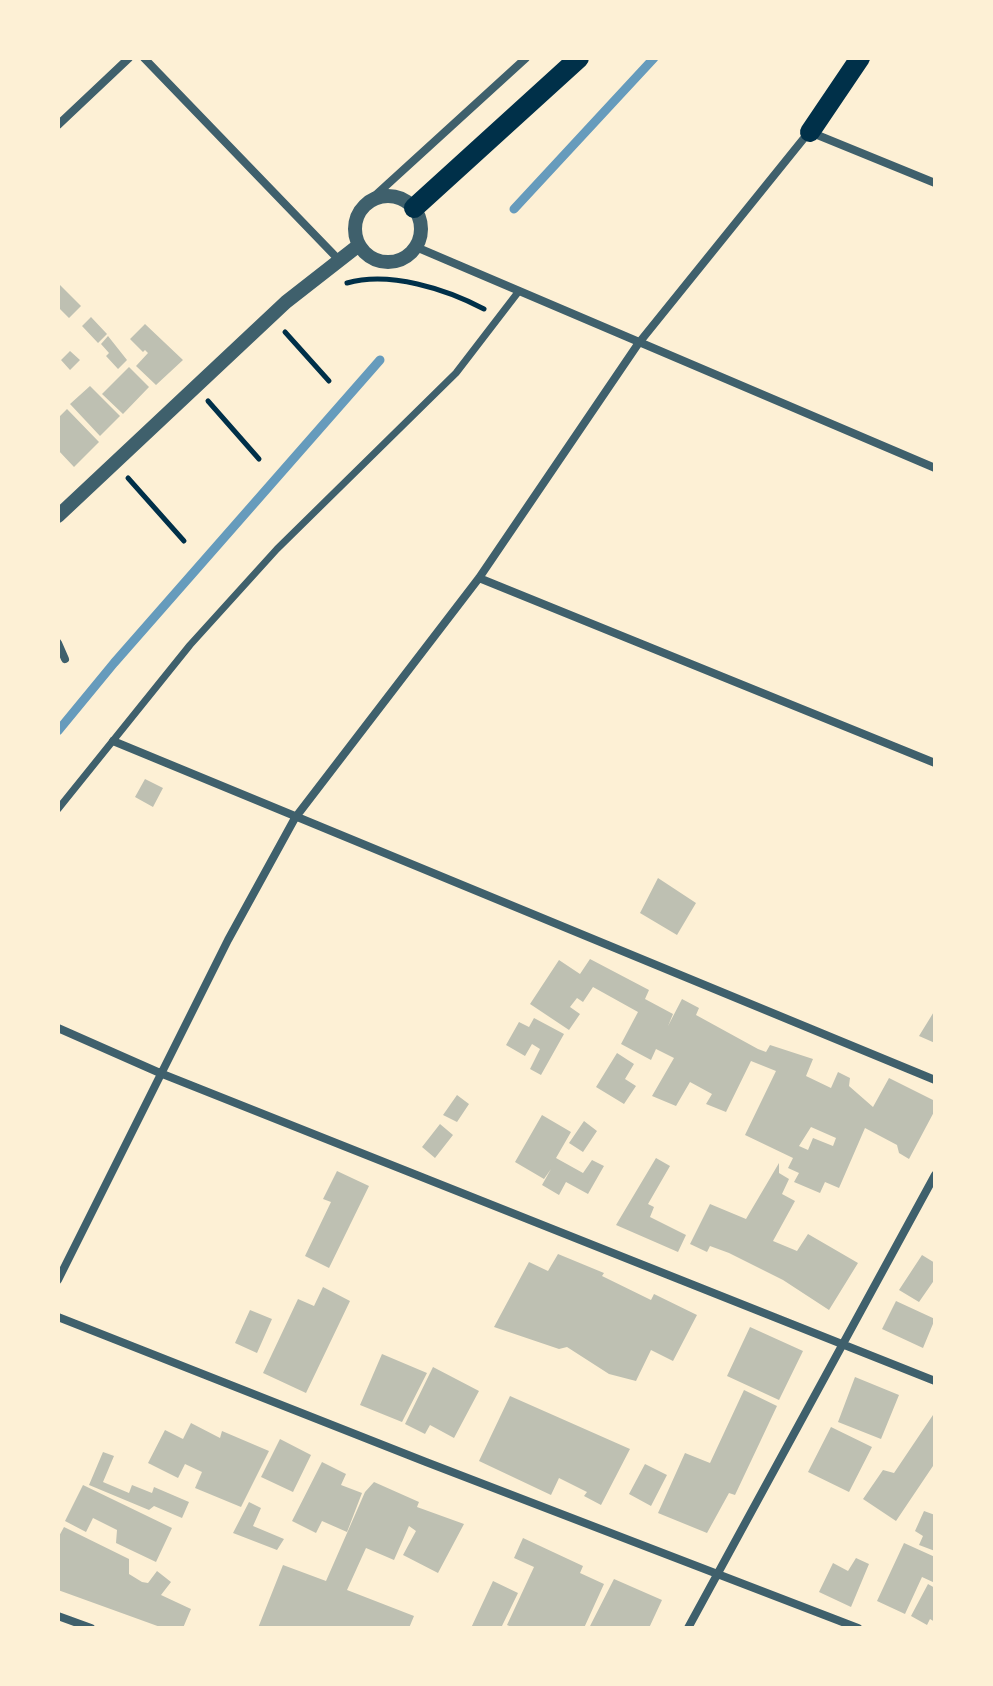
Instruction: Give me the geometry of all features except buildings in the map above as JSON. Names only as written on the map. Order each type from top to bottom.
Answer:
[{"type":"main road","points":[[414,208],[579,58]]},
{"type":"main road","points":[[810,132],[860,58]]},
{"type":"street","points":[[58,125],[129,58]]},
{"type":"street","points":[[144,58],[339,260]]},
{"type":"street","points":[[367,203],[376,198],[397,197],[414,208],[421,227],[416,247],[398,261],[386,262],[366,254],[355,234],[359,212],[367,203],[526,58]]},
{"type":"street","points":[[58,1280],[228,940],[295,818],[479,578],[638,344],[872,58]]},
{"type":"street","points":[[810,132],[935,183]]},
{"type":"street","points":[[58,516],[286,302],[359,245]]},
{"type":"street","points":[[416,247],[935,468]]},
{"type":"street","points":[[58,809],[190,645],[277,549],[456,373],[519,291]]},
{"type":"street","points":[[479,578],[935,763]]},
{"type":"street","points":[[58,643],[65,659]]},
{"type":"street","points":[[113,741],[935,1080]]},
{"type":"street","points":[[58,1028],[160,1073],[935,1381]]},
{"type":"street","points":[[688,1628],[935,1175]]},
{"type":"street","points":[[58,1317],[858,1628]]},
{"type":"street","points":[[58,1616],[91,1628]]},
{"type":"path","points":[[339,285],[363,279],[421,285],[477,306]]},
{"type":"path","points":[[273,341],[295,322]]},
{"type":"path","points":[[284,331],[329,381]]},
{"type":"path","points":[[195,411],[218,390]]},
{"type":"path","points":[[207,400],[259,459]]},
{"type":"path","points":[[125,475],[184,541]]},
{"type":"waterway","points":[[514,209],[654,58]]},
{"type":"waterway","points":[[58,731],[380,360]]}]
